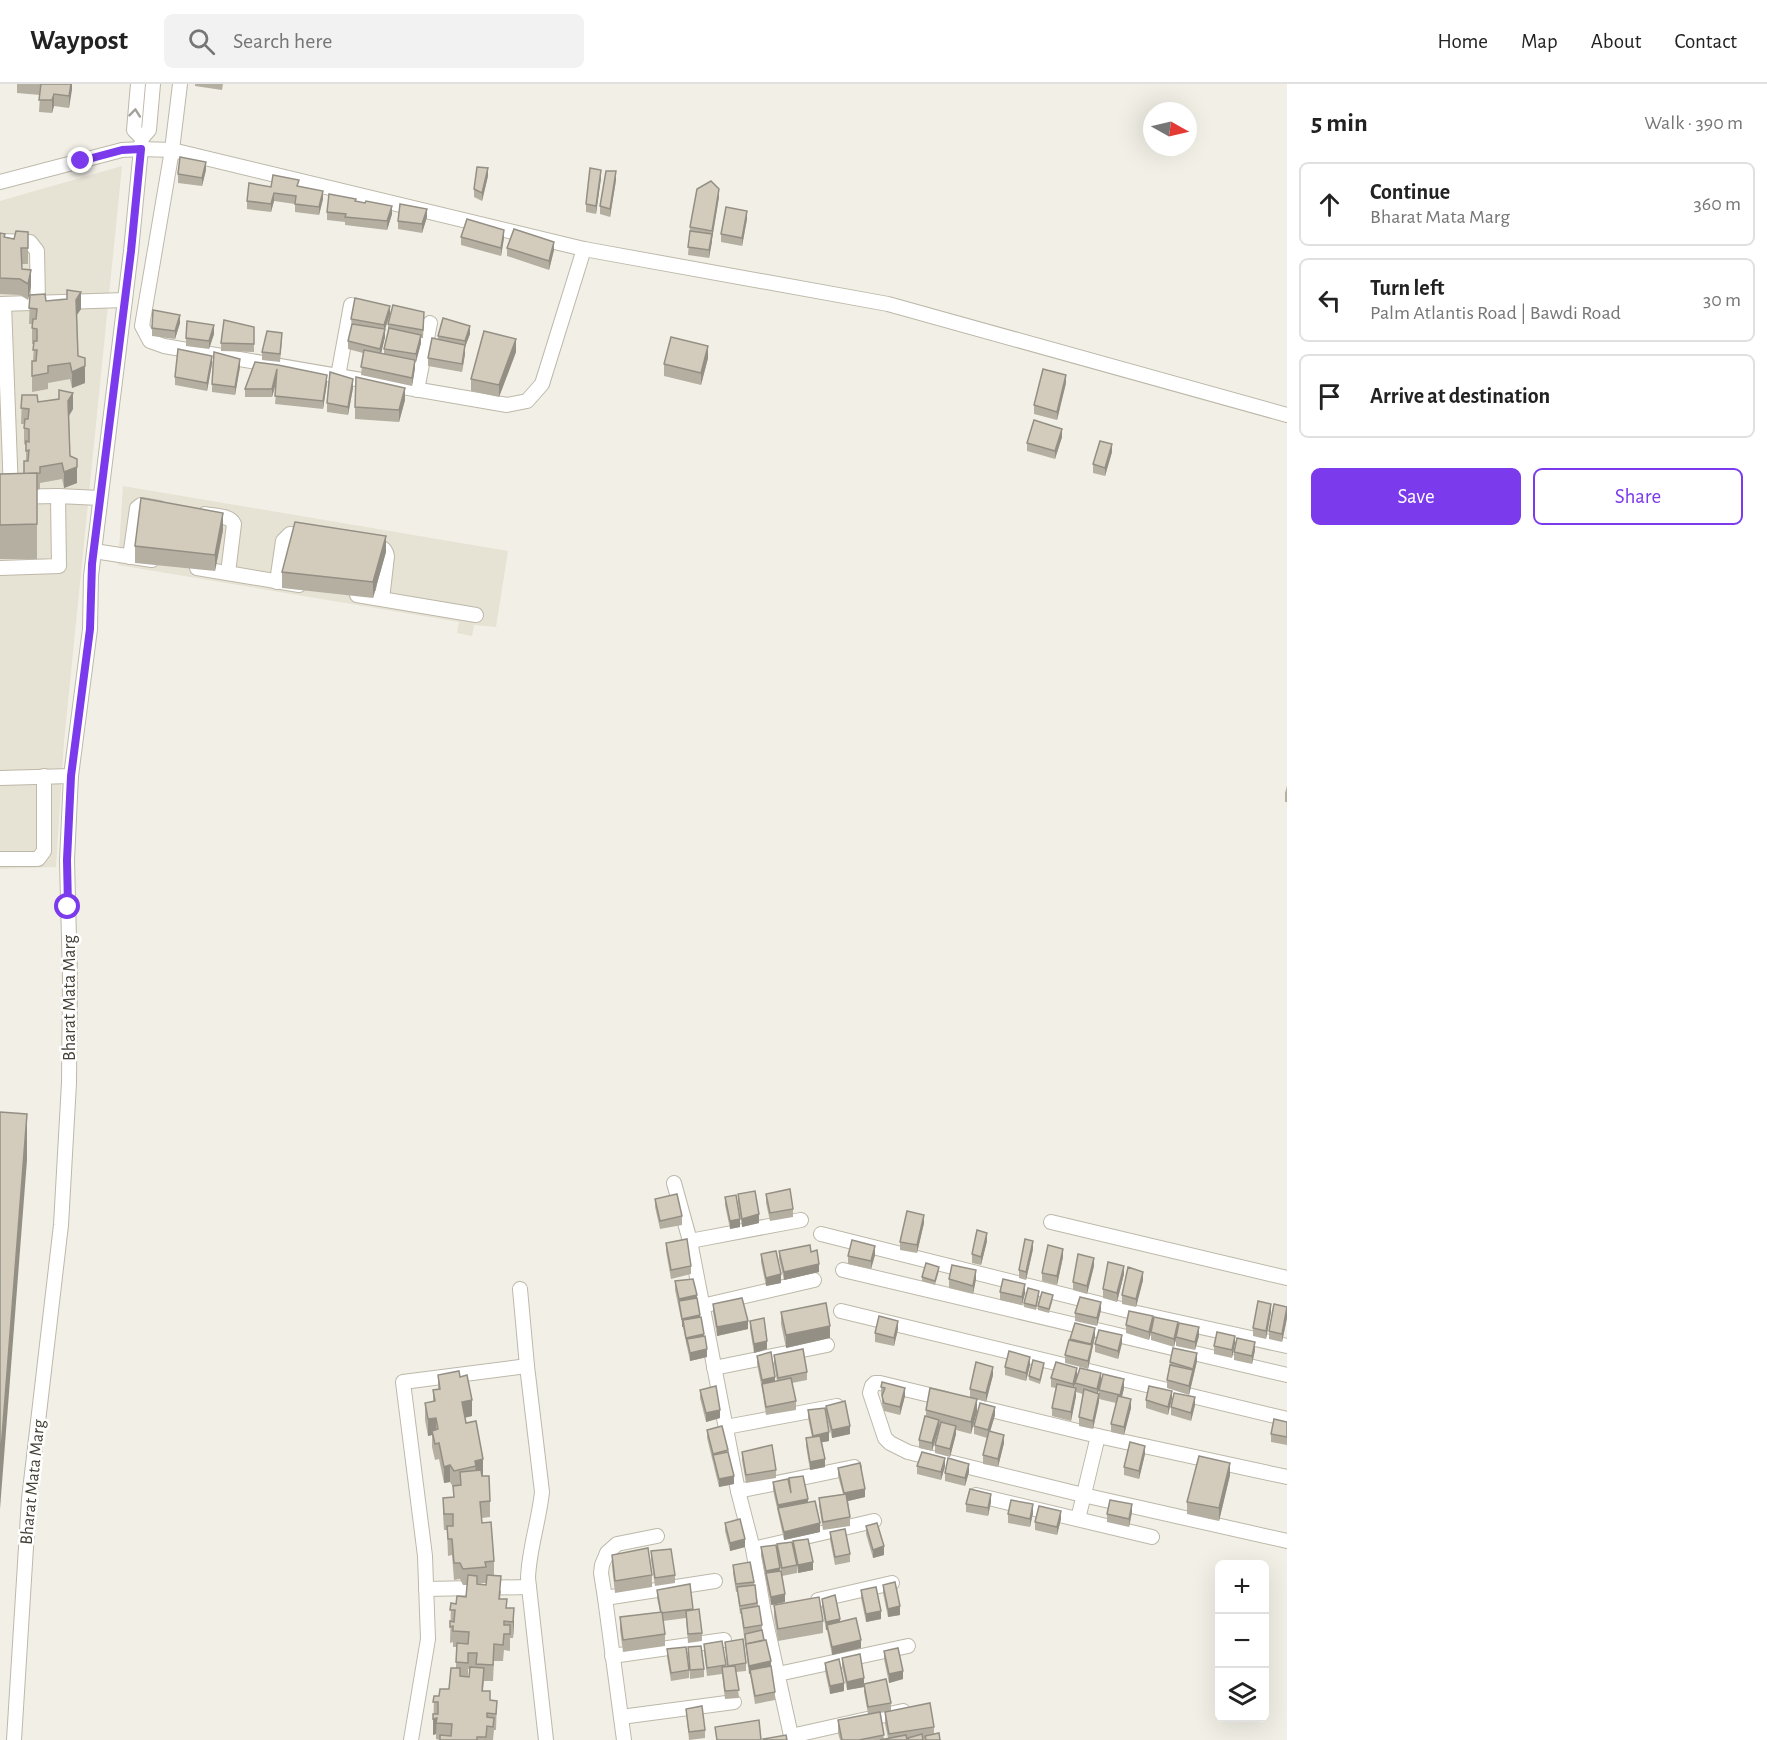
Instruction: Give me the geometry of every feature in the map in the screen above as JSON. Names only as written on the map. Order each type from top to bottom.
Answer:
[{"type":"street","points":[[138,84],[134,129],[141,143]]},
{"type":"street","points":[[141,143],[148,130],[153,84]]},
{"type":"street","points":[[180,84],[172,150],[142,326],[150,341],[164,346],[507,405],[526,401],[542,384],[584,249]]},
{"type":"street","points":[[0,182],[141,143],[584,249],[888,304],[1287,415]]},
{"type":"street","name":"Bharat Mata Marg","points":[[14,1740],[29,1499],[61,1225],[66,1148],[70,1001],[67,860],[71,776],[90,629],[91,576],[125,300],[141,143]]},
{"type":"street","points":[[0,241],[30,242],[38,251],[38,303]]},
{"type":"street","points":[[100,498],[5,497],[2,304],[125,300]]},
{"type":"street","points":[[338,376],[351,305]]},
{"type":"street","points":[[417,390],[430,323]]},
{"type":"street","points":[[0,568],[58,566],[58,496]]},
{"type":"street","points":[[130,557],[137,508],[141,505],[174,510]]},
{"type":"street","points":[[196,513],[232,520],[234,524],[228,573]]},
{"type":"street","points":[[277,582],[283,541],[286,537],[290,534],[325,539]]},
{"type":"street","points":[[359,544],[382,547],[386,550],[382,599]]},
{"type":"street","points":[[94,551],[162,562]]},
{"type":"street","points":[[183,566],[309,587]]},
{"type":"street","points":[[341,592],[476,615]]},
{"type":"street","points":[[0,860],[38,859],[43,855],[44,776]]},
{"type":"street","points":[[0,777],[71,776]]},
{"type":"street","points":[[674,1183],[690,1241],[738,1491],[770,1612],[778,1674],[791,1738],[912,1709]]},
{"type":"street","points":[[690,1241],[801,1220]]},
{"type":"street","points":[[1051,1222],[1287,1278]]},
{"type":"street","points":[[821,1234],[1137,1313],[1287,1346]]},
{"type":"street","points":[[843,1270],[1287,1375]]},
{"type":"street","points":[[702,1306],[814,1280]]},
{"type":"street","points":[[520,1289],[526,1366],[542,1492],[529,1559],[529,1587],[546,1740]]},
{"type":"street","points":[[841,1311],[1287,1419]]},
{"type":"street","points":[[714,1368],[827,1346]]},
{"type":"street","points":[[411,1740],[428,1639],[425,1556],[403,1382],[526,1366]]},
{"type":"street","points":[[1287,1477],[1098,1436],[880,1383],[875,1383],[870,1393],[885,1438],[908,1452],[1083,1496],[1287,1541]]},
{"type":"street","points":[[726,1427],[837,1406]]},
{"type":"street","points":[[1078,1519],[1098,1436]]},
{"type":"street","points":[[738,1491],[856,1466]]},
{"type":"street","points":[[973,1494],[1152,1537]]},
{"type":"street","points":[[753,1549],[874,1521]]},
{"type":"street","points":[[624,1740],[604,1598],[602,1565],[607,1553],[617,1544],[657,1536]]},
{"type":"street","points":[[604,1598],[716,1581]]},
{"type":"street","points":[[799,1605],[892,1583]]},
{"type":"street","points":[[426,1588],[529,1587]]},
{"type":"street","points":[[612,1656],[724,1640]]},
{"type":"street","points":[[778,1674],[908,1646]]},
{"type":"street","points":[[621,1717],[734,1702]]},
{"type":"shaded area","points":[[122,166],[64,742],[56,867],[0,869],[0,201]]},
{"type":"shaded area","points":[[123,486],[508,551],[496,627],[474,625],[472,636],[457,633],[459,622],[118,565]]},
{"type":"building","points":[[41,84],[71,84],[69,96],[54,94],[52,100],[39,100]]},
{"type":"building","points":[[180,157],[206,162],[202,178],[178,174]]},
{"type":"building","points":[[477,167],[488,168],[482,193],[474,189]]},
{"type":"building","points":[[590,168],[601,170],[596,206],[586,204]]},
{"type":"building","points":[[606,171],[616,171],[610,209],[600,206]]},
{"type":"building","points":[[273,175],[299,180],[297,186],[323,191],[319,207],[295,204],[296,196],[274,193],[271,204],[247,201],[249,183],[271,187]]},
{"type":"building","points":[[711,181],[719,189],[712,231],[690,227],[697,189]]},
{"type":"building","points":[[329,194],[365,203],[366,201],[392,206],[387,221],[345,217],[346,214],[327,212]]},
{"type":"building","points":[[400,204],[427,209],[422,224],[398,221]]},
{"type":"building","points":[[726,207],[747,211],[742,238],[721,234]]},
{"type":"building","points":[[467,219],[504,230],[501,248],[461,237]]},
{"type":"building","points":[[514,229],[554,242],[549,261],[507,248]]},
{"type":"building","points":[[16,231],[28,232],[28,248],[21,248],[22,269],[31,270],[28,284],[20,279],[0,278],[0,233],[5,234],[4,237],[14,239]]},
{"type":"building","points":[[690,231],[712,234],[709,250],[688,247]]},
{"type":"building","points":[[67,290],[81,292],[76,300],[78,356],[85,358],[85,366],[72,372],[70,363],[48,366],[48,373],[32,376],[32,361],[36,361],[37,350],[33,350],[34,341],[37,341],[37,329],[32,328],[37,309],[29,308],[30,295],[45,294],[46,301],[67,299]]},
{"type":"building","points":[[355,298],[390,306],[384,325],[351,319]]},
{"type":"building","points":[[393,305],[424,312],[423,330],[388,324]]},
{"type":"building","points":[[153,310],[180,315],[175,331],[152,328]]},
{"type":"building","points":[[443,318],[470,326],[465,341],[438,336]]},
{"type":"building","points":[[224,320],[254,327],[254,344],[221,343]]},
{"type":"building","points":[[187,321],[214,325],[209,341],[186,338]]},
{"type":"building","points":[[352,324],[385,329],[380,349],[348,341]]},
{"type":"building","points":[[389,328],[421,335],[416,354],[384,349]]},
{"type":"building","points":[[267,331],[282,333],[280,354],[262,352]]},
{"type":"building","points":[[484,331],[516,339],[499,385],[471,379]]},
{"type":"building","points":[[671,337],[708,346],[701,373],[664,364]]},
{"type":"building","points":[[432,338],[465,345],[462,364],[428,358]]},
{"type":"building","points":[[178,349],[212,356],[207,383],[175,377]]},
{"type":"building","points":[[364,350],[415,360],[412,378],[361,367]]},
{"type":"building","points":[[214,352],[240,359],[235,387],[212,384]]},
{"type":"building","points":[[255,362],[327,375],[323,401],[275,396],[277,369],[272,389],[245,389]]},
{"type":"building","points":[[1043,369],[1066,375],[1057,412],[1034,405]]},
{"type":"building","points":[[330,372],[353,379],[348,407],[327,403]]},
{"type":"building","points":[[356,377],[405,388],[399,410],[355,407]]},
{"type":"building","points":[[59,390],[73,393],[68,401],[70,456],[77,459],[77,467],[64,472],[62,463],[40,467],[40,473],[24,474],[24,461],[28,461],[29,450],[26,451],[26,441],[29,442],[29,429],[24,428],[29,409],[21,408],[22,395],[37,395],[38,402],[59,399]]},
{"type":"building","points":[[1034,420],[1062,429],[1055,451],[1027,443]]},
{"type":"building","points":[[1100,441],[1112,444],[1105,468],[1093,464]]},
{"type":"building","points":[[37,473],[37,524],[0,525],[0,474]]},
{"type":"building","points":[[141,498],[223,513],[215,555],[135,546]]},
{"type":"building","points":[[295,522],[386,536],[373,582],[282,572]]},
{"type":"building","points":[[0,1112],[27,1114],[0,1463]]},
{"type":"building","points":[[790,1189],[793,1209],[770,1213],[766,1194]]},
{"type":"building","points":[[755,1191],[759,1214],[742,1219],[738,1194]]},
{"type":"building","points":[[677,1194],[682,1216],[660,1221],[655,1199]]},
{"type":"building","points":[[736,1195],[740,1219],[730,1221],[725,1197]]},
{"type":"building","points":[[907,1211],[924,1215],[917,1245],[900,1242]]},
{"type":"building","points":[[977,1230],[987,1233],[981,1257],[972,1254]]},
{"type":"building","points":[[687,1239],[691,1266],[671,1270],[666,1243]]},
{"type":"building","points":[[1025,1239],[1033,1241],[1026,1272],[1019,1270]]},
{"type":"building","points":[[852,1240],[875,1246],[871,1261],[848,1256]]},
{"type":"building","points":[[810,1245],[811,1252],[817,1250],[819,1264],[784,1272],[779,1251]]},
{"type":"building","points":[[1048,1245],[1063,1249],[1057,1276],[1042,1273]]},
{"type":"building","points":[[776,1251],[781,1274],[766,1278],[761,1254]]},
{"type":"building","points":[[1078,1254],[1094,1258],[1087,1286],[1073,1282]]},
{"type":"building","points":[[1108,1262],[1124,1266],[1117,1293],[1103,1289]]},
{"type":"building","points":[[926,1263],[939,1267],[935,1281],[922,1277]]},
{"type":"building","points":[[952,1265],[976,1270],[973,1286],[949,1279]]},
{"type":"building","points":[[1128,1267],[1143,1272],[1136,1299],[1122,1295]]},
{"type":"building","points":[[693,1279],[697,1295],[679,1299],[675,1281]]},
{"type":"building","points":[[1003,1279],[1025,1284],[1022,1297],[1000,1292]]},
{"type":"building","points":[[1028,1288],[1039,1291],[1036,1306],[1024,1303]]},
{"type":"building","points":[[1042,1292],[1053,1295],[1049,1309],[1038,1306]]},
{"type":"building","points":[[1080,1297],[1101,1302],[1097,1318],[1075,1313]]},
{"type":"building","points":[[697,1298],[700,1315],[682,1319],[679,1301]]},
{"type":"building","points":[[742,1298],[748,1321],[717,1327],[713,1304]]},
{"type":"building","points":[[1258,1301],[1271,1304],[1266,1331],[1253,1328]]},
{"type":"building","points":[[826,1303],[830,1326],[786,1335],[781,1312]]},
{"type":"building","points":[[1274,1304],[1287,1307],[1282,1334],[1269,1331]]},
{"type":"building","points":[[1129,1311],[1153,1316],[1149,1332],[1126,1325]]},
{"type":"building","points":[[879,1316],[898,1321],[894,1338],[875,1333]]},
{"type":"building","points":[[701,1317],[704,1334],[686,1338],[683,1320]]},
{"type":"building","points":[[1154,1317],[1178,1322],[1174,1339],[1151,1332]]},
{"type":"building","points":[[764,1318],[767,1341],[754,1344],[750,1321]]},
{"type":"building","points":[[1075,1323],[1095,1328],[1091,1344],[1070,1339]]},
{"type":"building","points":[[1179,1323],[1199,1327],[1195,1342],[1176,1337]]},
{"type":"building","points":[[1099,1330],[1122,1335],[1118,1351],[1095,1344]]},
{"type":"building","points":[[1217,1332],[1235,1336],[1232,1350],[1214,1346]]},
{"type":"building","points":[[705,1336],[707,1349],[690,1353],[687,1339]]},
{"type":"building","points":[[1237,1338],[1255,1342],[1252,1356],[1234,1352]]},
{"type":"building","points":[[1069,1340],[1092,1345],[1088,1361],[1065,1355]]},
{"type":"building","points":[[1173,1348],[1197,1353],[1193,1369],[1170,1362]]},
{"type":"building","points":[[803,1349],[807,1372],[778,1378],[774,1355]]},
{"type":"building","points":[[1009,1351],[1030,1357],[1026,1373],[1005,1367]]},
{"type":"building","points":[[771,1352],[775,1377],[762,1380],[757,1356]]},
{"type":"building","points":[[1033,1360],[1044,1363],[1040,1380],[1029,1376]]},
{"type":"building","points":[[976,1362],[993,1367],[986,1393],[970,1389]]},
{"type":"building","points":[[1056,1362],[1077,1368],[1073,1384],[1051,1378]]},
{"type":"building","points":[[1170,1365],[1193,1370],[1189,1386],[1167,1380]]},
{"type":"building","points":[[1080,1368],[1101,1373],[1097,1389],[1075,1383]]},
{"type":"building","points":[[459,1371],[460,1377],[467,1375],[472,1400],[462,1402],[466,1423],[476,1421],[483,1459],[475,1461],[476,1466],[454,1471],[450,1465],[444,1467],[439,1443],[435,1444],[432,1431],[438,1429],[436,1418],[428,1419],[425,1403],[435,1401],[433,1390],[440,1389],[438,1375]]},
{"type":"building","points":[[1103,1374],[1124,1379],[1120,1395],[1099,1390]]},
{"type":"building","points":[[791,1378],[796,1401],[766,1407],[762,1384]]},
{"type":"building","points":[[882,1382],[905,1388],[900,1407],[884,1403],[882,1396],[885,1388],[881,1387]]},
{"type":"building","points":[[1057,1384],[1076,1388],[1071,1412],[1052,1408]]},
{"type":"building","points":[[716,1386],[720,1410],[706,1413],[700,1390]]},
{"type":"building","points":[[1149,1386],[1172,1391],[1168,1407],[1146,1400]]},
{"type":"building","points":[[930,1388],[977,1399],[971,1422],[926,1410]]},
{"type":"building","points":[[1084,1389],[1099,1394],[1093,1421],[1079,1417]]},
{"type":"building","points":[[1174,1393],[1195,1397],[1191,1413],[1171,1407]]},
{"type":"building","points":[[1118,1396],[1131,1399],[1124,1427],[1111,1424]]},
{"type":"building","points":[[845,1401],[850,1426],[832,1430],[826,1406]]},
{"type":"building","points":[[980,1403],[995,1407],[988,1430],[974,1426]]},
{"type":"building","points":[[825,1408],[829,1432],[813,1436],[808,1410]]},
{"type":"building","points":[[925,1416],[939,1420],[932,1443],[919,1440]]},
{"type":"building","points":[[1274,1419],[1287,1422],[1287,1437],[1271,1434]]},
{"type":"building","points":[[941,1422],[956,1426],[950,1449],[935,1445]]},
{"type":"building","points":[[722,1426],[728,1450],[713,1454],[707,1430]]},
{"type":"building","points":[[989,1431],[1004,1435],[998,1459],[983,1455]]},
{"type":"building","points":[[820,1436],[825,1459],[810,1462],[806,1438]]},
{"type":"building","points":[[1130,1442],[1145,1446],[1139,1471],[1124,1467]]},
{"type":"building","points":[[772,1445],[776,1470],[746,1475],[742,1452]]},
{"type":"building","points":[[728,1452],[734,1476],[719,1479],[713,1455]]},
{"type":"building","points":[[922,1452],[945,1458],[941,1472],[917,1466]]},
{"type":"building","points":[[1199,1456],[1230,1463],[1219,1508],[1187,1502]]},
{"type":"building","points":[[948,1458],[969,1464],[965,1478],[945,1473]]},
{"type":"building","points":[[860,1463],[865,1489],[844,1493],[838,1468]]},
{"type":"building","points":[[481,1470],[482,1476],[489,1476],[490,1501],[480,1502],[482,1523],[491,1522],[494,1561],[485,1562],[486,1567],[463,1569],[460,1563],[454,1563],[452,1539],[448,1539],[447,1526],[453,1526],[453,1514],[444,1514],[443,1498],[454,1497],[453,1486],[461,1485],[460,1472]]},
{"type":"building","points":[[803,1476],[808,1499],[778,1505],[773,1482],[788,1479],[791,1493],[789,1478]]},
{"type":"building","points":[[970,1489],[991,1494],[988,1508],[966,1504]]},
{"type":"building","points":[[846,1494],[850,1517],[823,1522],[819,1498]]},
{"type":"building","points":[[1011,1500],[1033,1504],[1030,1519],[1008,1514]]},
{"type":"building","points":[[1110,1500],[1132,1504],[1129,1519],[1107,1514]]},
{"type":"building","points":[[815,1501],[820,1523],[784,1532],[778,1508]]},
{"type":"building","points":[[1039,1506],[1061,1511],[1057,1527],[1035,1522]]},
{"type":"building","points":[[740,1519],[745,1539],[730,1543],[725,1523]]},
{"type":"building","points":[[877,1523],[884,1546],[873,1550],[866,1526]]},
{"type":"building","points":[[845,1529],[850,1554],[835,1557],[830,1532]]},
{"type":"building","points":[[808,1539],[813,1562],[798,1565],[793,1541]]},
{"type":"building","points":[[792,1542],[797,1565],[782,1568],[777,1544]]},
{"type":"building","points":[[776,1545],[780,1568],[766,1571],[761,1547]]},
{"type":"building","points":[[648,1548],[652,1575],[615,1581],[612,1555]]},
{"type":"building","points":[[671,1549],[675,1575],[655,1578],[651,1551]]},
{"type":"building","points":[[750,1562],[754,1582],[736,1584],[733,1565]]},
{"type":"building","points":[[781,1571],[785,1594],[771,1597],[766,1573]]},
{"type":"building","points":[[468,1575],[477,1576],[477,1584],[486,1585],[487,1575],[501,1576],[499,1599],[507,1599],[506,1608],[514,1608],[513,1622],[504,1621],[504,1625],[510,1625],[510,1634],[504,1634],[503,1645],[494,1644],[493,1665],[476,1664],[477,1653],[468,1653],[468,1663],[456,1662],[457,1643],[468,1644],[469,1632],[453,1631],[450,1621],[454,1622],[455,1610],[450,1610],[451,1603],[456,1604],[457,1596],[466,1597]]},
{"type":"building","points":[[895,1582],[900,1606],[888,1609],[883,1585]]},
{"type":"building","points":[[690,1584],[693,1609],[661,1613],[657,1590]]},
{"type":"building","points":[[755,1585],[757,1603],[740,1606],[737,1587]]},
{"type":"building","points":[[876,1587],[881,1611],[866,1614],[861,1590]]},
{"type":"building","points":[[835,1595],[840,1619],[826,1622],[822,1599]]},
{"type":"building","points":[[819,1597],[823,1621],[778,1629],[774,1605]]},
{"type":"building","points":[[759,1606],[762,1625],[744,1628],[741,1609]]},
{"type":"building","points":[[699,1609],[702,1633],[688,1634],[686,1611]]},
{"type":"building","points":[[662,1612],[665,1634],[623,1640],[620,1617]]},
{"type":"building","points":[[856,1618],[861,1640],[832,1647],[827,1625]]},
{"type":"building","points":[[762,1630],[764,1640],[746,1644],[745,1634]]},
{"type":"building","points":[[743,1639],[746,1663],[728,1666],[725,1642]]},
{"type":"building","points":[[766,1640],[771,1661],[749,1666],[746,1644]]},
{"type":"building","points":[[722,1641],[726,1665],[707,1668],[704,1644]]},
{"type":"building","points":[[701,1646],[704,1669],[690,1670],[688,1647]]},
{"type":"building","points":[[686,1647],[689,1670],[671,1673],[667,1649]]},
{"type":"building","points":[[898,1648],[903,1671],[889,1674],[884,1651]]},
{"type":"building","points":[[860,1654],[864,1678],[847,1682],[842,1658]]},
{"type":"building","points":[[839,1659],[844,1683],[830,1686],[825,1663]]},
{"type":"building","points":[[735,1666],[739,1690],[725,1691],[722,1667]]},
{"type":"building","points":[[771,1666],[775,1692],[755,1696],[750,1670]]},
{"type":"building","points":[[470,1667],[484,1668],[482,1691],[490,1691],[490,1700],[497,1701],[496,1714],[487,1713],[487,1717],[494,1718],[493,1727],[487,1726],[486,1737],[477,1737],[477,1740],[440,1740],[440,1735],[451,1736],[452,1724],[436,1723],[437,1718],[433,1719],[433,1714],[438,1714],[438,1702],[433,1702],[434,1696],[439,1696],[440,1689],[449,1689],[451,1668],[460,1668],[460,1676],[469,1677]]},
{"type":"building","points":[[886,1679],[891,1703],[868,1707],[864,1684]]},
{"type":"building","points":[[930,1703],[934,1727],[889,1734],[885,1712]]},
{"type":"building","points":[[702,1706],[705,1730],[689,1732],[686,1709]]},
{"type":"building","points":[[880,1712],[884,1735],[859,1740],[842,1740],[838,1720]]},
{"type":"building","points":[[759,1720],[761,1740],[717,1740],[715,1727]]},
{"type":"building","points":[[939,1733],[940,1740],[926,1740],[925,1736]]},
{"type":"building","points":[[922,1734],[923,1740],[909,1740],[908,1738]]},
{"type":"building","points":[[786,1735],[787,1740],[763,1739]]},
{"type":"building","points":[[906,1735],[907,1740],[880,1740]]},
{"type":"route","points":[[68,907],[67,860],[71,776],[90,629],[92,564],[131,251],[141,149],[122,150],[81,161]]}]
